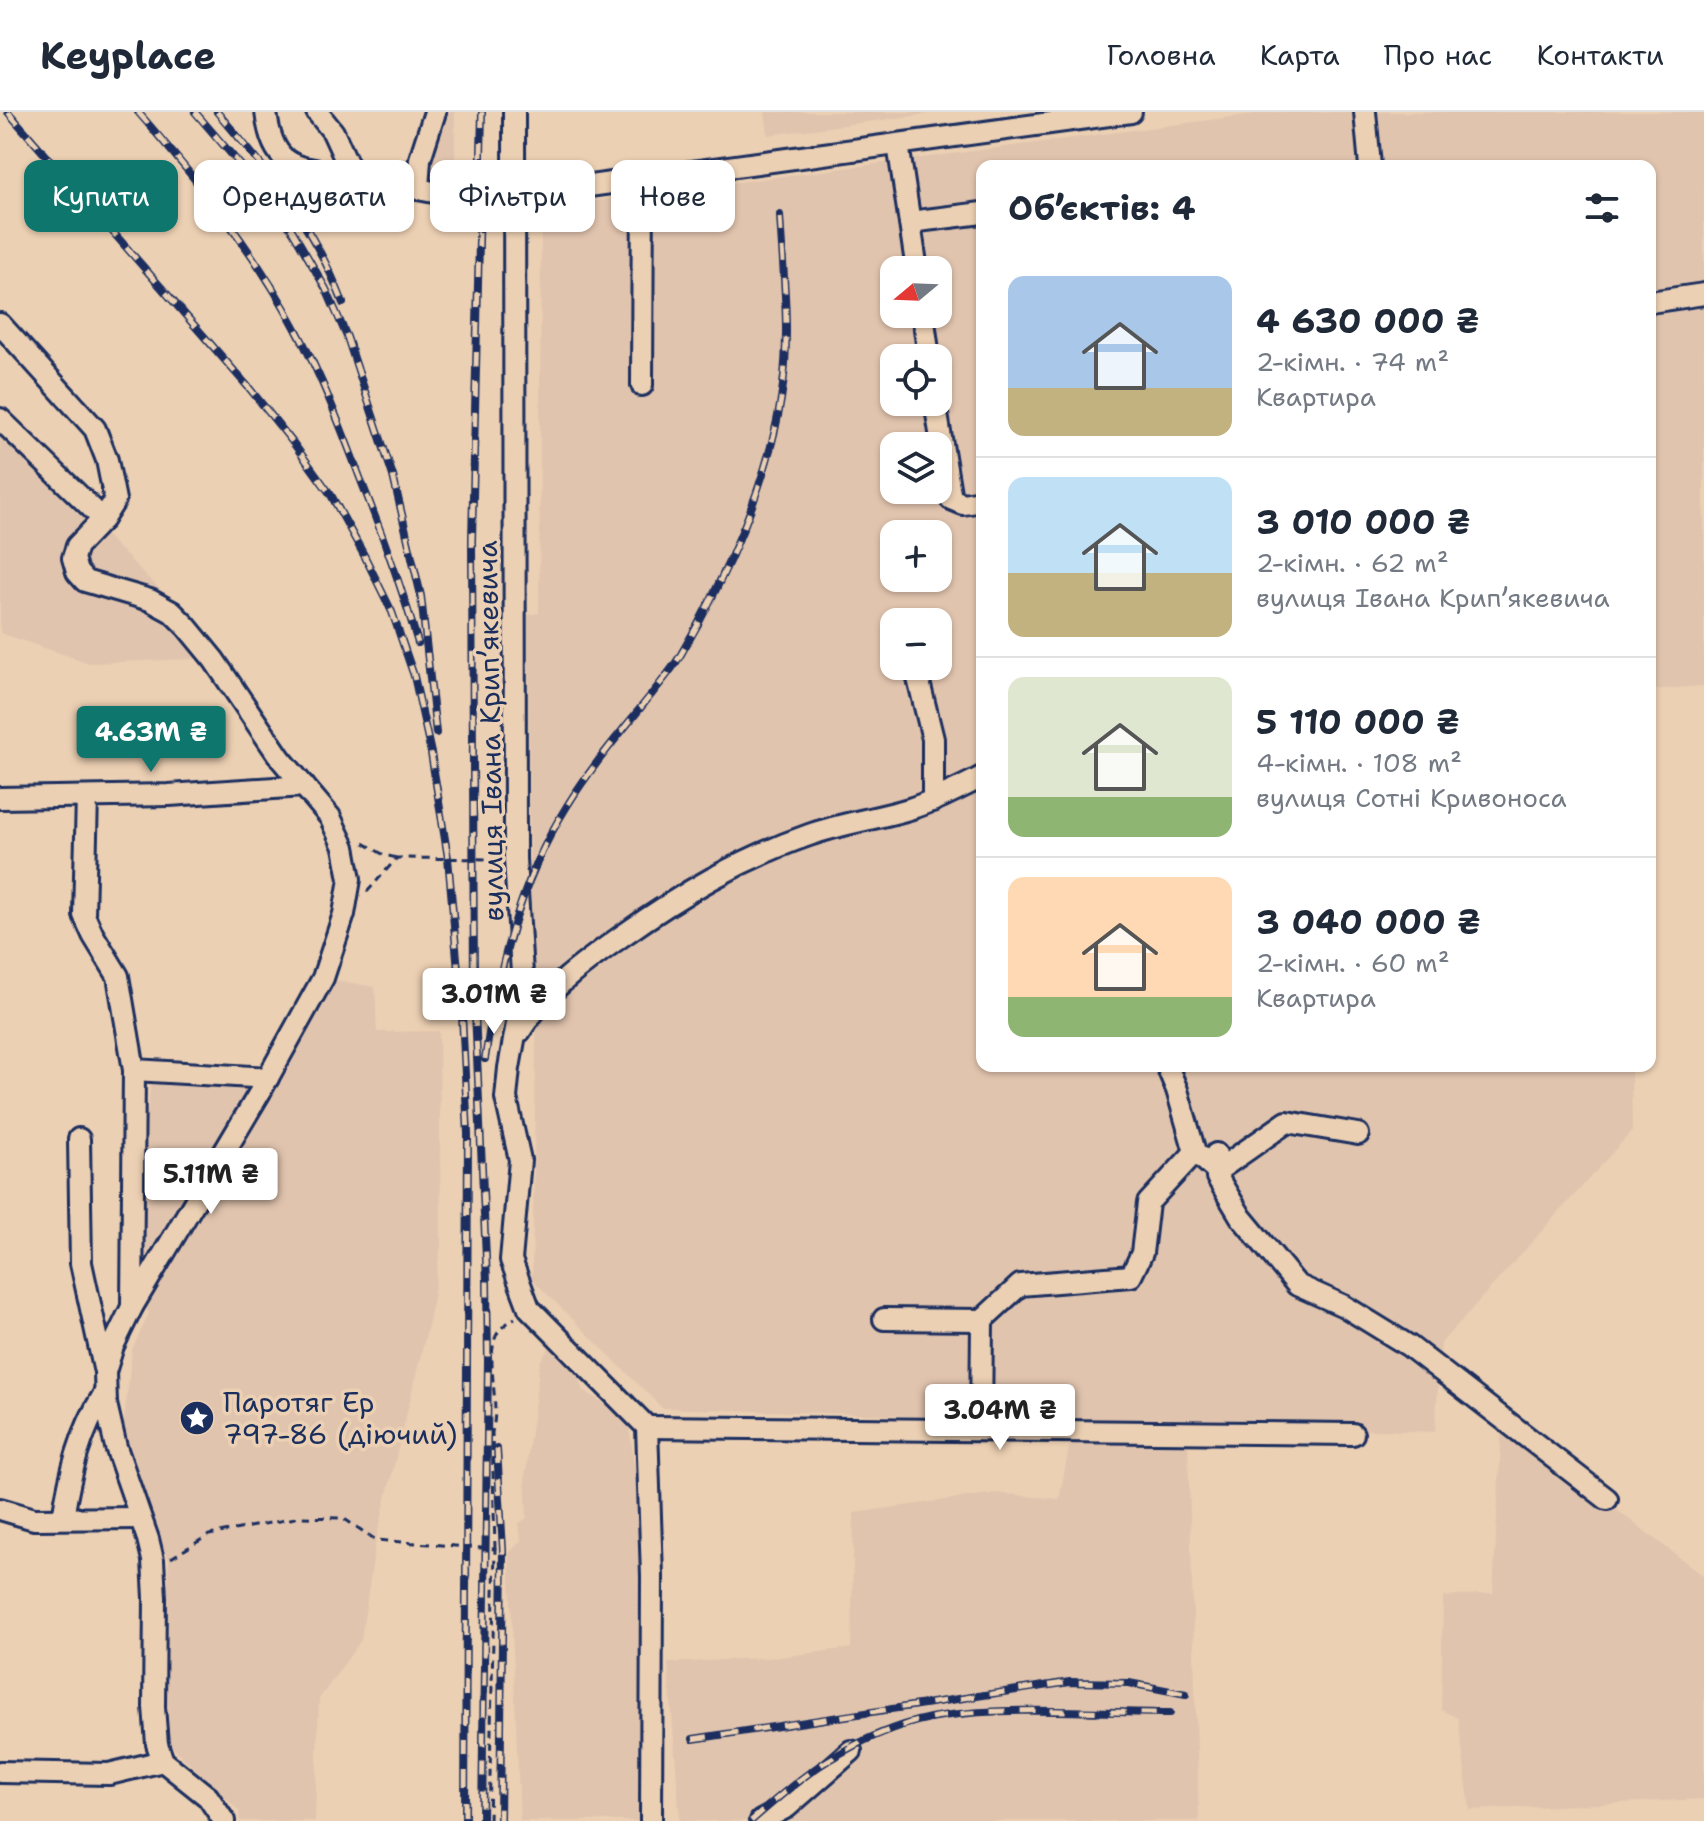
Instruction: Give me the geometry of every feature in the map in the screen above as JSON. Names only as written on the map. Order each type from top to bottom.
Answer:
[{"type":"street","points":[[266,112],[271,143],[286,160]]},
{"type":"street","points":[[317,112],[333,132],[346,160]]},
{"type":"street","points":[[418,189],[420,159],[435,112]]},
{"type":"street","name":"вулиця Івана Крипʼякевича","points":[[514,112],[515,160]]},
{"type":"street","points":[[735,166],[898,144],[1014,119],[1131,112]]},
{"type":"street","points":[[1365,112],[1369,160]]},
{"type":"street","points":[[898,144],[915,256]]},
{"type":"street","points":[[414,188],[430,191]]},
{"type":"street","points":[[910,222],[976,214]]},
{"type":"street","name":"вулиця Івана Крипʼякевича","points":[[516,232],[515,859],[523,990],[506,1098],[520,1160],[511,1260],[529,1308],[647,1427]]},
{"type":"street","points":[[642,385],[643,232]]},
{"type":"street","points":[[1656,301],[1704,294]]},
{"type":"street","points":[[0,324],[95,429],[110,473],[115,500],[103,519],[77,546],[73,558],[77,572],[85,581],[150,600],[172,612],[214,660],[281,759],[330,817],[344,847],[350,879],[344,914],[323,978],[268,1078],[132,1307],[113,1346],[105,1372],[104,1394],[116,1447],[151,1550],[155,1577],[156,1735],[163,1761],[208,1797],[224,1821]]},
{"type":"street","points":[[937,416],[951,499],[963,504],[976,502]]},
{"type":"street","points":[[0,419],[103,519]]},
{"type":"street","points":[[918,680],[933,739],[933,801]]},
{"type":"street","points":[[516,1038],[531,1015],[563,980],[700,883],[809,834],[933,801],[974,783]]},
{"type":"street","points":[[0,798],[169,795],[304,786]]},
{"type":"street","points":[[87,797],[84,915],[118,976],[134,1070],[132,1307]]},
{"type":"street","points":[[134,1070],[268,1078]]},
{"type":"street","points":[[1170,1072],[1195,1152],[1216,1163]]},
{"type":"street","points":[[1216,1163],[1287,1122],[1358,1134]]},
{"type":"street","points":[[79,1139],[81,1263],[105,1372]]},
{"type":"street","points":[[884,1319],[982,1320],[1020,1285],[1131,1276],[1142,1253],[1148,1203],[1195,1152]]},
{"type":"street","points":[[1216,1163],[1217,1177],[1241,1217],[1297,1285],[1344,1306],[1409,1346],[1607,1499]]},
{"type":"street","points":[[981,1430],[982,1320]]},
{"type":"street","points":[[63,1518],[69,1477],[78,1448],[89,1417],[104,1394]]},
{"type":"street","points":[[651,1821],[652,1576],[647,1427],[1353,1434]]},
{"type":"street","points":[[0,1509],[34,1519],[140,1518]]},
{"type":"street","points":[[761,1821],[787,1807],[851,1751]]},
{"type":"street","points":[[0,1772],[109,1774],[163,1761]]},
{"type":"path","points":[[344,914],[378,883],[397,858],[515,859]]},
{"type":"path","points":[[489,1821],[495,1549],[492,1432],[496,1418],[494,1348],[498,1331],[529,1308]]},
{"type":"path","points":[[155,1577],[169,1559],[209,1535],[300,1517],[343,1518],[376,1540],[495,1549]]},
{"type":"shaded area","points":[[422,112],[455,112],[455,160],[430,160],[430,184],[424,184]]},
{"type":"shaded area","points":[[765,112],[943,112],[768,135]]},
{"type":"shaded area","points":[[1270,112],[1704,112],[1704,686],[1656,690],[1656,160],[976,160],[976,1072],[1631,1072],[1632,1131],[1441,1343],[1435,1432],[662,1408],[532,1279],[537,982],[530,981],[528,615],[539,613],[541,232],[595,232],[595,201],[611,199],[611,232],[735,232],[735,182]]},
{"type":"shaded area","points":[[0,429],[215,645],[194,659],[89,663],[0,633]]},
{"type":"shaded area","points":[[323,978],[375,987],[377,1032],[439,1031],[441,1244],[430,1317],[376,1540],[361,1640],[319,1699],[315,1821],[240,1821],[239,1811],[166,1741],[167,1685],[160,1685],[161,1625],[166,1624],[169,1559],[159,1538],[123,1429],[132,1350],[149,1313],[138,1297],[143,1116],[148,1110],[151,1077],[259,1076]]},
{"type":"shaded area","points":[[551,1345],[577,1368],[582,1389],[628,1419],[645,1542],[642,1821],[520,1821],[509,1553],[521,1541],[519,1523],[527,1518],[525,1477],[540,1362]]},
{"type":"shaded area","points":[[1502,1423],[1704,1576],[1704,1799],[1470,1810],[1458,1718],[1441,1710],[1443,1597],[1493,1593]]},
{"type":"shaded area","points":[[1070,1443],[1188,1445],[1199,1821],[680,1821],[668,1663],[779,1657],[851,1648],[854,1513],[995,1493],[1059,1499]]},
{"type":"railway","points":[[8,112],[250,389],[331,495],[392,612],[414,676],[431,753],[448,858],[462,1015],[468,1134],[465,1821]]},
{"type":"railway","points":[[138,112],[242,242],[295,327],[347,443],[418,643]]},
{"type":"railway","points":[[195,112],[292,230],[326,289],[347,337],[393,476],[421,596],[436,733]]},
{"type":"railway","points":[[217,112],[305,225],[343,303]]},
{"type":"railway","points":[[482,112],[472,540],[474,989],[488,1361],[482,1821]]},
{"type":"railway","points":[[485,1059],[513,928],[523,896],[550,835],[607,749],[680,656],[730,560],[758,490],[777,419],[785,364],[780,215]]},
{"type":"railway","points":[[497,1449],[503,1550],[500,1821]]},
{"type":"railway","points":[[693,1739],[1070,1682],[1129,1683],[1186,1694]]},
{"type":"railway","points":[[751,1821],[827,1761],[902,1725],[942,1716],[997,1711],[1170,1713]]},
{"type":"place","name":"Паротяг Ер 797-86 (діючий)","points":[[197,1418]]}]
